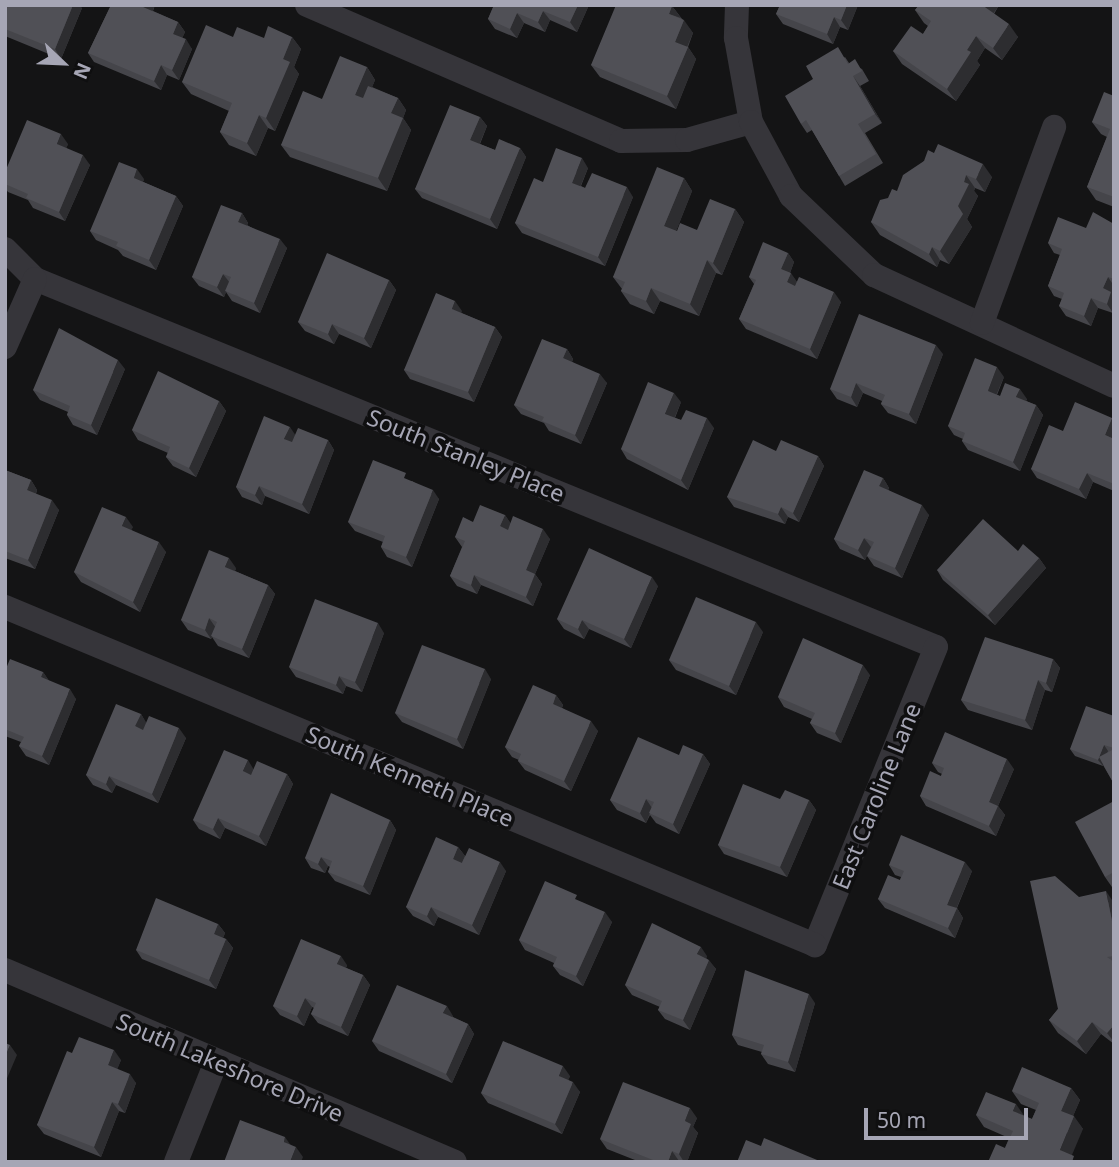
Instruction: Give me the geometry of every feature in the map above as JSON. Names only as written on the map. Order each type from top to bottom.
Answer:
[{"type":"street","points":[[307,5],[621,141],[687,140],[751,122]]},
{"type":"street","points":[[737,5],[736,38],[751,122],[791,196],[874,275],[1114,386]]},
{"type":"street","points":[[982,323],[1054,127]]},
{"type":"street","name":"South Stanley Place","points":[[5,249],[35,279],[936,647]]},
{"type":"street","points":[[5,347],[35,279]]},
{"type":"street","name":"South Kenneth Place","points":[[5,607],[815,946]]},
{"type":"street","name":"East Caroline Lane","points":[[815,946],[936,647]]},
{"type":"street","name":"South Lakeshore Drive","points":[[5,970],[456,1162]]},
{"type":"street","points":[[176,1162],[216,1062]]},
{"type":"building","points":[[5,5],[73,5],[55,49],[5,29]]},
{"type":"building","points":[[111,5],[144,5],[143,7],[178,22],[173,34],[186,39],[172,70],[161,65],[154,81],[88,53]]},
{"type":"building","points":[[494,5],[578,5],[570,22],[543,11],[538,22],[517,13],[510,29],[488,19]]},
{"type":"building","points":[[616,5],[671,5],[669,14],[684,20],[675,42],[688,47],[667,96],[591,65]]},
{"type":"building","points":[[780,5],[847,5],[841,20],[834,17],[827,34],[776,14]]},
{"type":"building","points":[[919,5],[982,5],[1009,24],[993,48],[976,36],[967,50],[971,52],[947,89],[893,51],[911,26],[923,34],[931,21],[915,10]]},
{"type":"building","points":[[206,25],[233,37],[237,27],[264,38],[268,26],[292,37],[283,59],[290,62],[266,118],[259,115],[247,143],[220,132],[232,103],[182,82]]},
{"type":"building","points":[[838,47],[848,64],[855,59],[862,71],[853,76],[875,114],[858,124],[876,154],[839,176],[806,120],[801,124],[785,96],[813,79],[806,66]]},
{"type":"building","points":[[340,56],[367,67],[355,95],[363,98],[368,86],[398,98],[391,113],[403,118],[378,178],[281,145],[303,91],[322,99]]},
{"type":"building","points":[[1104,92],[1114,96],[1114,197],[1087,187],[1110,129],[1092,122]]},
{"type":"building","points":[[450,105],[480,117],[470,140],[495,150],[499,139],[520,148],[490,219],[415,189]]},
{"type":"building","points":[[27,120],[61,134],[57,144],[83,155],[59,212],[26,198],[28,194],[5,184],[5,172]]},
{"type":"building","points":[[938,144],[983,164],[976,179],[966,175],[964,182],[969,184],[958,206],[963,214],[940,251],[932,247],[929,254],[871,222],[880,200],[888,198],[892,189],[897,191],[903,175],[924,161],[928,150],[934,153]]},
{"type":"building","points":[[556,148],[582,158],[572,183],[585,188],[592,173],[627,187],[598,257],[515,223],[534,178],[543,182]]},
{"type":"building","points":[[119,162],[137,169],[134,178],[176,196],[149,260],[116,246],[118,242],[90,231]]},
{"type":"building","points":[[657,167],[684,178],[664,226],[677,231],[680,223],[697,230],[710,199],[735,209],[713,263],[707,260],[690,304],[651,288],[646,301],[621,291],[625,282],[613,277]]},
{"type":"building","points":[[221,205],[242,213],[238,222],[280,239],[254,303],[225,291],[231,277],[223,274],[217,287],[192,277]]},
{"type":"building","points":[[1093,212],[1114,224],[1114,279],[1108,277],[1103,288],[1111,292],[1107,304],[1091,298],[1084,316],[1059,306],[1064,293],[1048,286],[1062,249],[1048,243],[1058,217],[1086,228]]},
{"type":"building","points":[[763,242],[788,253],[781,269],[791,273],[787,282],[795,286],[799,277],[834,292],[810,349],[739,319],[756,280],[749,277]]},
{"type":"building","points":[[327,253],[389,280],[364,338],[332,324],[328,334],[298,322]]},
{"type":"building","points":[[436,293],[455,301],[452,309],[495,327],[468,392],[404,370]]},
{"type":"building","points":[[859,314],[936,345],[909,414],[881,404],[885,395],[856,383],[851,397],[830,389]]},
{"type":"building","points":[[59,328],[118,360],[91,425],[67,415],[70,406],[33,390]]},
{"type":"building","points":[[542,339],[567,349],[563,358],[600,374],[575,435],[542,421],[544,417],[514,405]]},
{"type":"building","points":[[975,358],[997,367],[988,391],[1000,396],[1005,383],[1020,389],[1016,397],[1036,405],[1013,462],[962,441],[965,433],[948,426]]},
{"type":"building","points":[[158,371],[219,401],[189,468],[166,457],[170,447],[132,430]]},
{"type":"building","points":[[648,382],[674,393],[665,414],[681,420],[686,410],[707,418],[681,480],[621,449]]},
{"type":"building","points":[[1075,402],[1112,418],[1105,435],[1114,439],[1114,484],[1087,473],[1079,489],[1031,469],[1049,425],[1063,431]]},
{"type":"building","points":[[264,416],[290,427],[284,439],[292,442],[298,428],[328,440],[302,504],[259,486],[255,495],[236,487]]},
{"type":"building","points":[[753,440],[776,451],[781,440],[818,456],[793,513],[781,507],[778,514],[727,497]]},
{"type":"building","points":[[373,460],[406,473],[404,478],[433,490],[406,557],[381,547],[385,536],[348,522]]},
{"type":"building","points":[[5,470],[31,480],[27,490],[52,500],[28,560],[5,551]]},
{"type":"building","points":[[864,470],[883,478],[879,486],[922,505],[895,568],[867,556],[874,542],[864,538],[858,550],[834,539]]},
{"type":"building","points":[[480,505],[505,515],[500,526],[508,530],[513,516],[543,529],[526,570],[535,574],[526,597],[474,575],[471,585],[450,576],[465,541],[455,537],[463,517],[473,522]]},
{"type":"building","points":[[102,507],[126,517],[122,526],[159,542],[133,602],[74,572]]},
{"type":"building","points":[[983,519],[1018,551],[1023,544],[1039,558],[988,615],[937,570]]},
{"type":"building","points":[[589,548],[652,577],[624,639],[582,620],[578,629],[557,619]]},
{"type":"building","points":[[209,550],[229,558],[225,567],[268,585],[242,649],[211,636],[217,622],[209,618],[205,630],[181,620]]},
{"type":"building","points":[[696,597],[756,622],[729,686],[669,660]]},
{"type":"building","points":[[315,599],[378,623],[355,682],[339,676],[336,685],[289,667]]},
{"type":"building","points":[[985,637],[1053,659],[1046,683],[1038,680],[1025,720],[961,700]]},
{"type":"building","points":[[803,638],[863,665],[835,733],[810,723],[815,713],[778,697]]},
{"type":"building","points":[[422,645],[485,669],[457,739],[395,713]]},
{"type":"building","points":[[10,659],[43,672],[41,677],[70,689],[42,756],[19,746],[24,737],[5,729],[5,671]]},
{"type":"building","points":[[533,685],[556,695],[553,704],[591,721],[564,781],[518,761],[521,754],[505,747]]},
{"type":"building","points":[[116,704],[141,714],[135,726],[143,730],[149,716],[179,728],[152,794],[109,776],[106,784],[86,775]]},
{"type":"building","points":[[1086,706],[1114,716],[1114,748],[1104,745],[1098,760],[1070,749]]},
{"type":"building","points":[[945,732],[1007,759],[989,802],[998,806],[989,826],[920,796],[930,771],[941,776],[944,768],[932,763]]},
{"type":"building","points":[[638,737],[679,755],[683,745],[703,754],[673,824],[649,813],[654,802],[646,799],[640,813],[610,800]]},
{"type":"building","points":[[1114,749],[1114,784],[1099,757]]},
{"type":"building","points":[[224,750],[248,760],[243,771],[251,775],[257,761],[287,774],[259,836],[218,818],[213,829],[193,820]]},
{"type":"building","points":[[743,784],[780,799],[785,790],[809,800],[780,867],[718,845]]},
{"type":"building","points":[[331,793],[390,820],[363,886],[328,872],[332,861],[321,857],[318,864],[305,858]]},
{"type":"building","points":[[1114,801],[1114,872],[1105,877],[1075,822]]},
{"type":"building","points":[[901,835],[965,862],[947,905],[957,908],[948,928],[878,899],[888,875],[900,880],[904,871],[889,865]]},
{"type":"building","points":[[436,837],[458,847],[453,859],[462,863],[469,848],[500,862],[472,925],[431,907],[427,916],[406,907]]},
{"type":"building","points":[[1055,876],[1079,897],[1106,891],[1114,931],[1114,956],[1107,957],[1114,962],[1114,1025],[1107,1033],[1092,1022],[1077,1041],[1049,1020],[1058,1009],[1030,881]]},
{"type":"building","points":[[545,881],[577,895],[575,899],[605,912],[576,976],[553,966],[557,957],[519,940]]},
{"type":"building","points":[[156,898],[218,924],[214,934],[226,939],[209,980],[136,950]]},
{"type":"building","points":[[652,923],[701,947],[697,954],[709,960],[683,1020],[658,1010],[662,1001],[625,985]]},
{"type":"building","points":[[301,939],[341,956],[337,964],[363,975],[341,1027],[311,1014],[316,1003],[305,998],[297,1016],[273,1006]]},
{"type":"building","points":[[745,970],[809,994],[788,1062],[761,1054],[764,1045],[732,1035]]},
{"type":"building","points":[[397,985],[447,1006],[443,1013],[468,1024],[446,1074],[372,1041]]},
{"type":"building","points":[[79,1037],[114,1050],[108,1065],[130,1074],[118,1104],[112,1102],[94,1147],[37,1125],[67,1051],[72,1053]]},
{"type":"building","points":[[503,1041],[563,1066],[559,1076],[573,1082],[555,1124],[481,1093]]},
{"type":"building","points":[[5,1043],[10,1045],[5,1057]]},
{"type":"building","points":[[1022,1067],[1071,1088],[1061,1111],[1074,1116],[1060,1150],[1074,1156],[1072,1162],[988,1162],[996,1144],[1005,1148],[1013,1131],[976,1115],[986,1092],[1016,1104],[1013,1111],[1032,1119],[1039,1103],[1012,1091]]},
{"type":"building","points":[[623,1082],[690,1108],[685,1121],[691,1124],[679,1154],[672,1151],[668,1162],[658,1162],[600,1139]]},
{"type":"building","points":[[240,1120],[285,1137],[284,1142],[296,1147],[290,1162],[224,1162]]},
{"type":"building","points":[[764,1138],[822,1162],[737,1162],[746,1140],[761,1146]]}]
